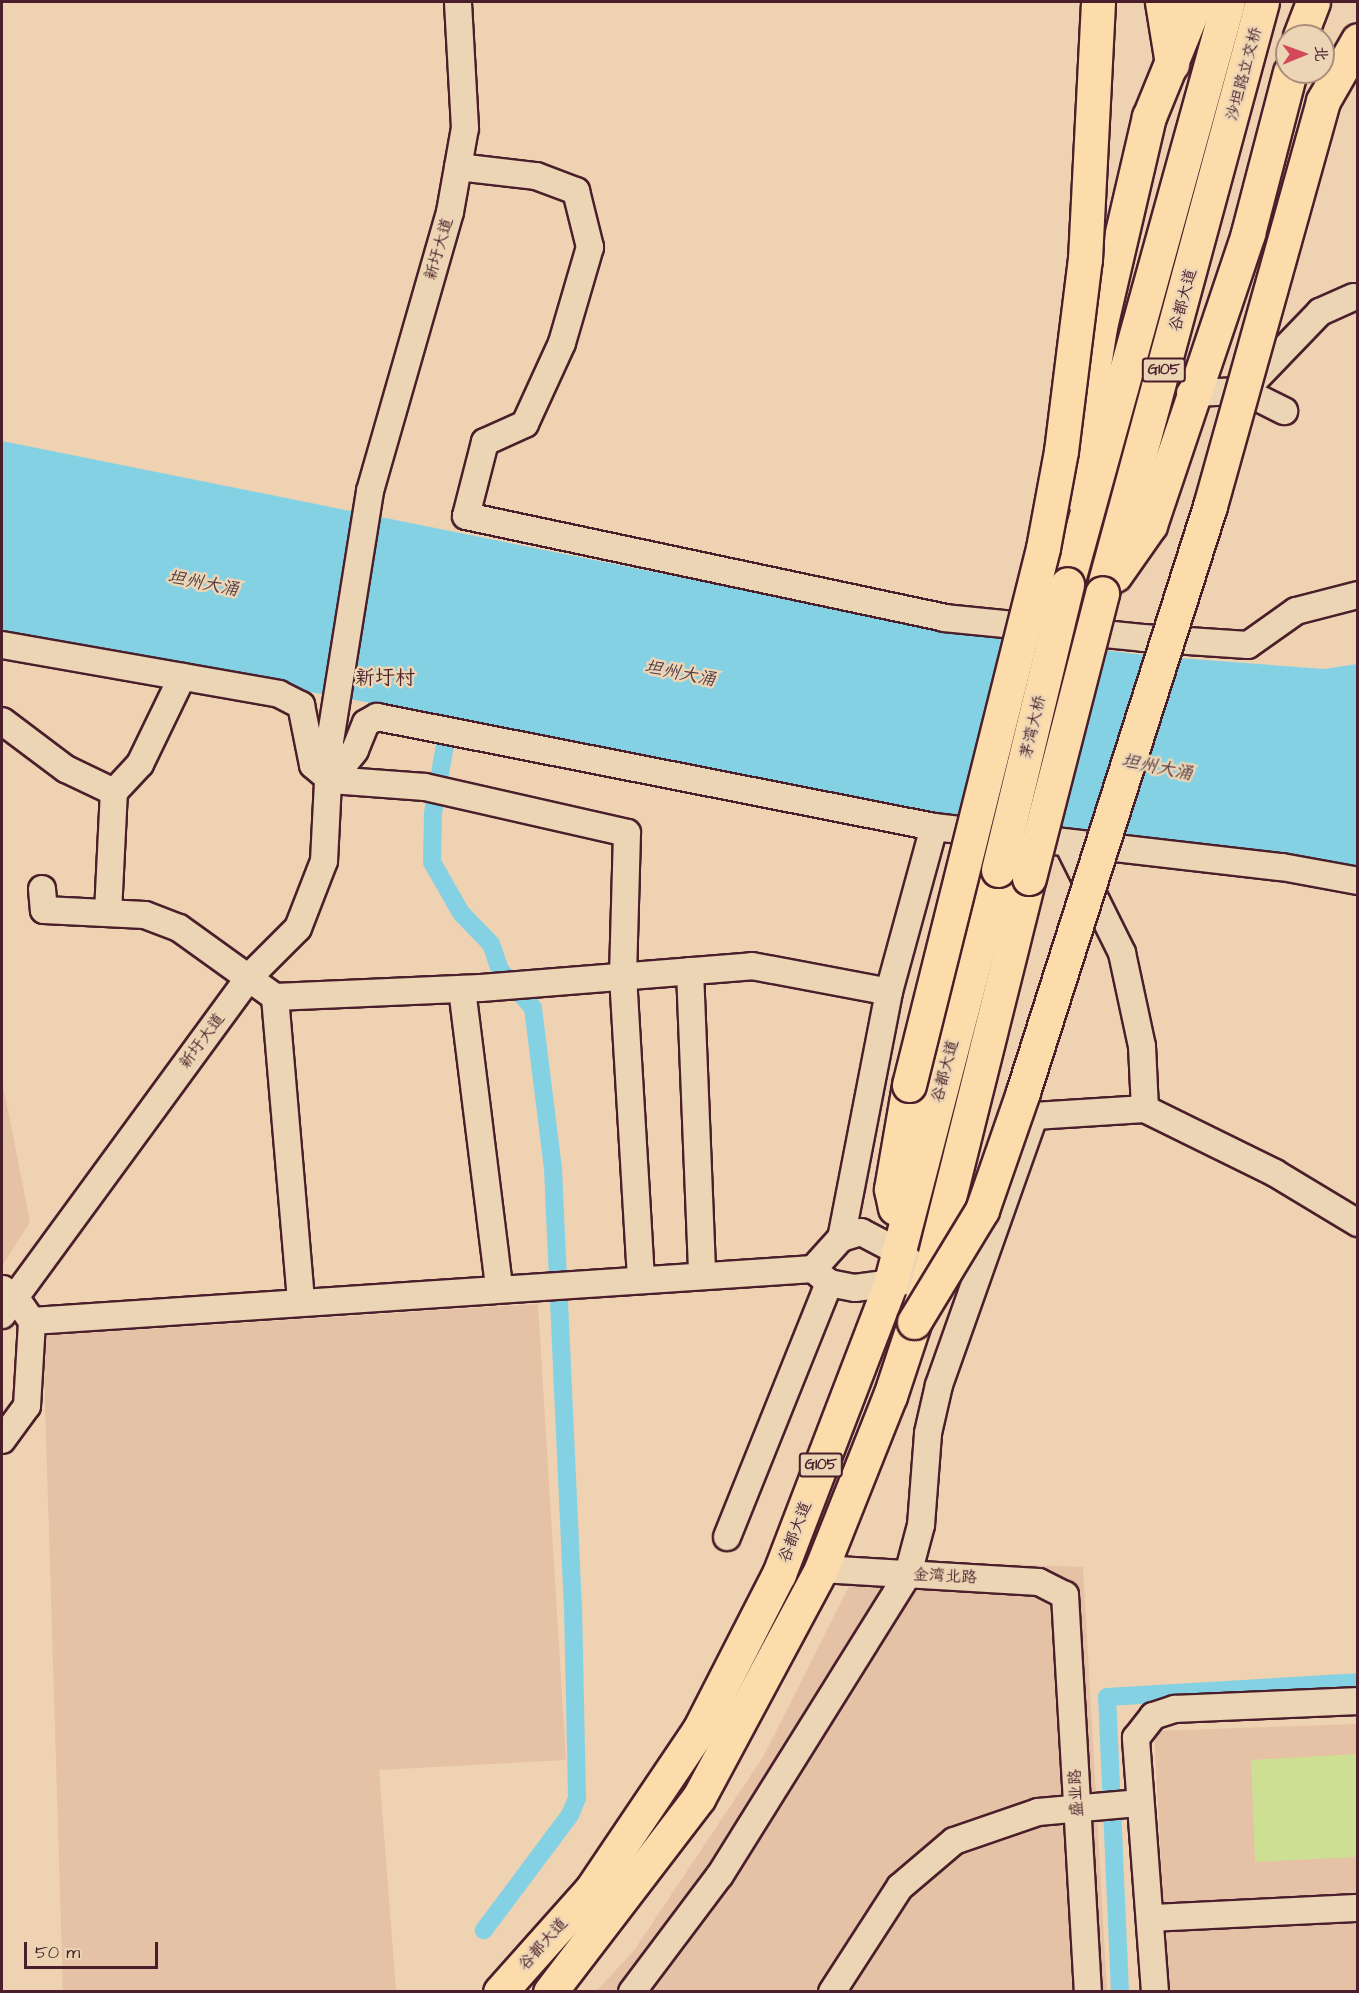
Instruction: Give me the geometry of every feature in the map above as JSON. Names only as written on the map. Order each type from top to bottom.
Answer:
[{"type":"highway","points":[[900,1244],[891,1189],[909,1085],[1043,548],[1061,451],[1085,259],[1098,2]]},
{"type":"highway","points":[[1162,2],[1172,64]]},
{"type":"highway","points":[[1067,584],[1066,545],[1100,327],[1149,117],[1196,2]]},
{"type":"highway","name":"沙坦路立交桥","points":[[1191,145],[1228,2]]},
{"type":"highway","name":"沙坦路立交桥","points":[[1225,146],[1262,2]]},
{"type":"highway","points":[[1295,24],[1298,2]]},
{"type":"highway","points":[[1305,24],[1313,2]]},
{"type":"highway","points":[[914,1322],[982,1210],[1023,1092],[1210,506],[1323,101],[1358,40]]},
{"type":"highway","points":[[1102,593],[1150,525],[1190,393],[1248,233],[1286,84]]},
{"type":"highway","name":"谷都大道","points":[[1067,584],[1191,145]]},
{"type":"highway","name":"谷都大道","points":[[1102,593],[1225,146]]},
{"type":"highway","name":"茅湾大桥","points":[[1013,874],[1067,584]]},
{"type":"highway","name":"茅湾大桥","points":[[1013,874],[1102,593]]},
{"type":"highway","name":"谷都大道","points":[[500,1992],[591,1890],[699,1730],[779,1574],[890,1285],[900,1244],[1013,874]]},
{"type":"highway","name":"谷都大道","points":[[550,1992],[699,1797],[821,1569],[929,1278],[1013,874]]},
{"type":"street","name":"新圩大道","points":[[6,1300],[249,977],[298,928],[324,861],[331,780],[330,741],[370,491],[458,167],[465,128],[458,2]]},
{"type":"street","points":[[458,167],[536,176],[576,191],[590,247],[562,343],[525,424],[485,442],[466,516],[944,618],[1143,639],[1248,645],[1296,610],[1356,599]]},
{"type":"street","points":[[1244,391],[1320,312],[1354,297]]},
{"type":"street","points":[[1190,393],[1244,391],[1284,411]]},
{"type":"street","points":[[2,645],[279,694],[301,705],[313,765],[331,780],[425,787],[627,833],[623,976],[641,1279]]},
{"type":"street","points":[[108,913],[114,792],[140,764],[182,677]]},
{"type":"street","points":[[331,780],[355,750],[366,723],[377,717],[934,827],[1282,867],[1358,881]]},
{"type":"street","points":[[2,721],[66,769],[114,792]]},
{"type":"street","points":[[727,1537],[821,1276],[841,1238],[889,992],[934,827]]},
{"type":"street","points":[[1068,843],[1122,953],[1142,1046],[1145,1109]]},
{"type":"street","points":[[42,890],[44,910],[145,915],[179,928],[275,997],[462,989],[690,971],[789,969],[889,992]]},
{"type":"street","points":[[690,971],[702,1275]]},
{"type":"street","points":[[462,989],[499,1288]]},
{"type":"street","points":[[275,997],[301,1300]]},
{"type":"street","points":[[632,1992],[720,1875],[908,1574],[921,1525],[928,1433],[939,1385],[1034,1116],[1145,1109],[1275,1173],[1358,1223]]},
{"type":"street","points":[[841,1238],[861,1232],[900,1244],[929,1278]]},
{"type":"street","points":[[6,1300],[33,1321],[301,1300],[702,1275],[821,1276],[855,1288],[929,1278]]},
{"type":"street","points":[[2,1440],[27,1406],[33,1321]]},
{"type":"street","name":"金湾北路","points":[[821,1569],[1038,1582],[1065,1595]]},
{"type":"street","name":"盛业路","points":[[1065,1595],[1088,1992]]},
{"type":"street","points":[[1155,1992],[1152,1918],[1138,1803],[1136,1738],[1153,1716],[1176,1709],[1358,1701]]},
{"type":"street","points":[[832,1992],[900,1887],[954,1841],[1038,1812],[1138,1803]]},
{"type":"street","points":[[1152,1918],[1358,1908]]},
{"type":"shaded area","points":[[2,1080],[30,1222],[2,1266]]},
{"type":"shaded area","points":[[538,1304],[566,1760],[379,1770],[396,1991],[63,1991],[43,1336]]},
{"type":"shaded area","points":[[863,1559],[1083,1567],[1107,1991],[596,1992],[635,1949],[763,1757]]},
{"type":"shaded area","points":[[1357,1724],[1357,1991],[1168,1991],[1154,1731]]},
{"type":"green space","points":[[1357,1754],[1357,1857],[1255,1862],[1251,1760]]},
{"type":"water","name":"坦州大涌","points":[[2,441],[953,632],[1152,656],[1324,669],[1357,664],[1357,871],[943,823],[450,717],[2,637]]},
{"type":"waterway","points":[[450,717],[433,813],[432,862],[461,913],[491,944],[500,970],[533,1008],[553,1169],[573,1606],[577,1798],[570,1815],[484,1930]]},
{"type":"waterway","points":[[1120,1992],[1107,1697],[1358,1682]]},
{"type":"district","name":"新圩村","points":[[385,678]]}]
